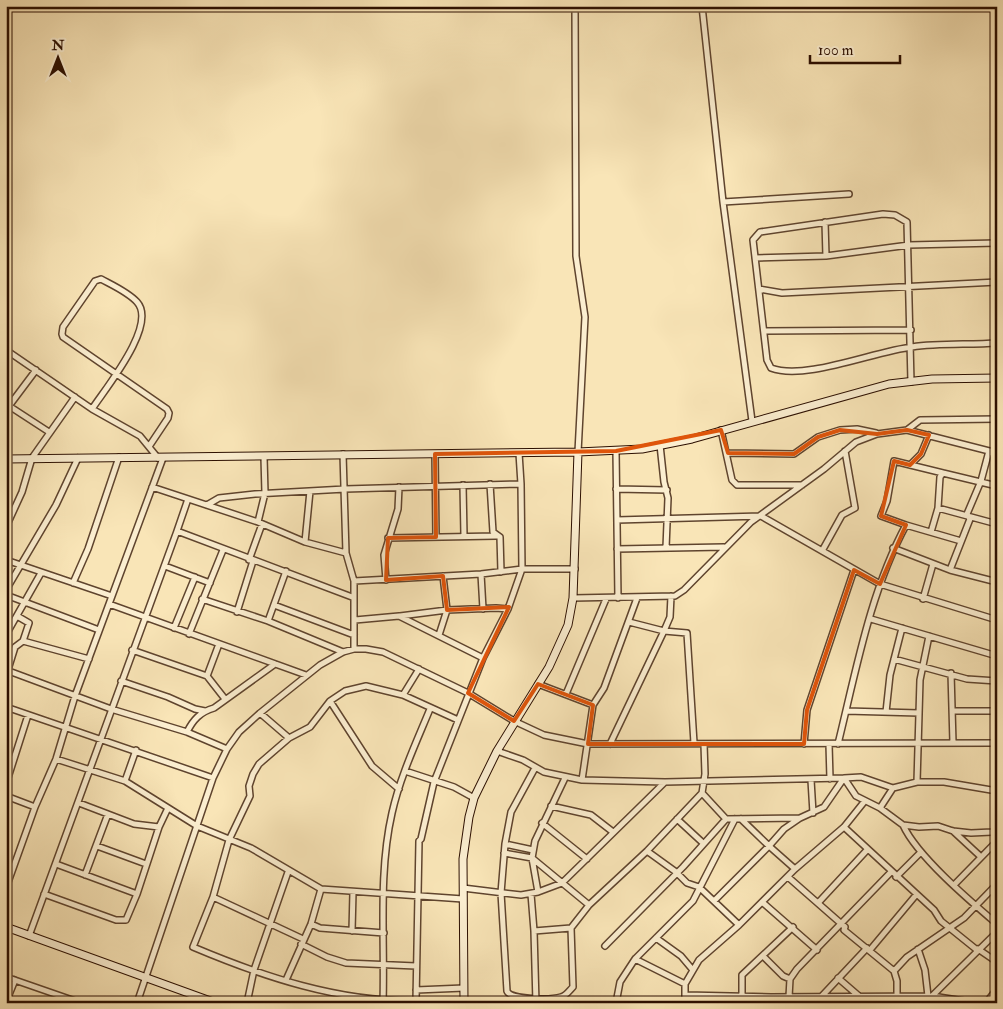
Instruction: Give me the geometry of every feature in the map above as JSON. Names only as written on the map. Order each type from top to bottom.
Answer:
[{"type":"street","points":[[464,1003],[463,888],[465,838],[474,798],[497,751],[538,684],[568,625],[573,598],[585,317],[576,256],[575,6]]},
{"type":"street","points":[[702,6],[723,202],[752,421]]},
{"type":"street","points":[[723,202],[849,194]]},
{"type":"street","points":[[911,382],[912,347],[907,222],[895,215],[883,214],[760,232],[752,240],[768,365],[777,370],[793,371],[833,366],[912,347],[997,343]]},
{"type":"street","points":[[826,222],[826,256]]},
{"type":"street","points":[[755,258],[826,256],[909,245],[997,243]]},
{"type":"street","points":[[92,409],[116,373],[136,339],[141,324],[142,312],[137,302],[98,279],[63,327],[62,334],[116,373],[167,409],[169,413],[150,445]]},
{"type":"street","points":[[759,289],[782,293],[997,282]]},
{"type":"street","points":[[764,332],[911,330]]},
{"type":"street","points":[[6,350],[92,409],[140,436],[161,458]]},
{"type":"street","points":[[36,370],[7,407],[49,432]]},
{"type":"street","points":[[6,459],[616,451],[660,445],[889,384],[997,378]]},
{"type":"street","points":[[6,527],[22,492],[32,458],[75,397]]},
{"type":"street","points":[[907,430],[920,420],[997,419]]},
{"type":"street","points":[[728,453],[794,454],[818,437],[840,430],[857,429],[877,434]]},
{"type":"street","points":[[721,430],[728,453],[732,480],[737,485],[802,485]]},
{"type":"street","points":[[573,598],[606,599],[671,596],[684,590],[724,547],[751,522],[856,442],[877,434],[907,430],[997,453]]},
{"type":"street","points":[[910,464],[922,454],[928,435]]},
{"type":"street","points":[[660,445],[666,490],[666,548]]},
{"type":"street","points":[[616,451],[618,598]]},
{"type":"street","points":[[822,551],[842,515],[855,508],[845,451]]},
{"type":"street","points":[[967,514],[981,481],[989,451]]},
{"type":"street","points":[[458,720],[403,696],[366,686],[345,691],[330,701],[310,727],[289,738],[256,768],[249,786],[250,796],[229,840],[213,897],[193,947],[254,970],[324,992],[383,1001],[416,1001],[419,841],[421,840],[434,782],[458,720],[468,693],[483,658],[508,609],[522,569],[519,453]]},
{"type":"street","points":[[343,454],[346,553],[354,581],[352,597],[355,620],[354,649]]},
{"type":"street","points":[[435,454],[436,537]]},
{"type":"street","points":[[73,583],[88,549],[119,457]]},
{"type":"street","points":[[237,612],[260,523],[265,493],[264,457]]},
{"type":"street","points":[[6,590],[56,505],[78,458]]},
{"type":"street","points":[[7,884],[35,807],[56,759],[99,630],[161,458]]},
{"type":"street","points":[[961,541],[881,516],[887,501],[894,461],[997,486]]},
{"type":"street","points":[[931,532],[938,508],[940,477],[943,473]]},
{"type":"street","points":[[490,484],[492,524],[496,536]]},
{"type":"street","points":[[207,506],[219,498],[265,493],[521,484]]},
{"type":"street","points":[[463,485],[464,536]]},
{"type":"street","points":[[152,487],[260,523],[305,542],[346,553]]},
{"type":"street","points":[[386,580],[384,555],[398,509],[399,487]]},
{"type":"street","points":[[616,489],[666,490]]},
{"type":"street","points":[[305,542],[310,491]]},
{"type":"street","points":[[29,936],[91,770],[120,681],[165,566],[188,499]]},
{"type":"street","points":[[938,508],[967,514],[997,524]]},
{"type":"street","points":[[950,570],[970,519],[967,514]]},
{"type":"street","points":[[618,520],[761,516],[880,584],[923,599],[997,620]]},
{"type":"street","points":[[838,744],[880,584],[893,548],[906,525]]},
{"type":"street","points":[[176,531],[352,597]]},
{"type":"street","points":[[388,538],[500,537],[502,543],[501,572]]},
{"type":"street","points":[[616,549],[724,547]]},
{"type":"street","points":[[893,548],[950,570],[997,582]]},
{"type":"street","points":[[189,634],[223,550]]},
{"type":"street","points":[[6,560],[112,596]]},
{"type":"street","points":[[923,599],[933,564]]},
{"type":"street","points":[[165,566],[210,583]]},
{"type":"street","points":[[354,581],[481,574],[522,569],[575,569]]},
{"type":"street","points":[[804,744],[807,710],[854,570]]},
{"type":"street","points":[[268,621],[286,572]]},
{"type":"street","points":[[8,633],[41,573]]},
{"type":"street","points":[[481,574],[483,609]]},
{"type":"street","points":[[439,635],[447,610],[443,576]]},
{"type":"street","points":[[174,628],[195,577]]},
{"type":"street","points":[[6,595],[99,630]]},
{"type":"street","points":[[610,744],[670,618],[671,596]]},
{"type":"street","points":[[582,780],[593,705],[604,688],[637,598]]},
{"type":"street","points":[[566,694],[606,599]]},
{"type":"street","points":[[202,600],[268,621],[343,652]]},
{"type":"street","points":[[109,604],[306,675]]},
{"type":"street","points":[[274,605],[354,635]]},
{"type":"street","points":[[355,620],[447,610],[508,609]]},
{"type":"street","points":[[17,616],[29,623],[23,641],[16,647],[7,672],[111,709],[188,732],[227,748]]},
{"type":"street","points":[[399,616],[483,658]]},
{"type":"street","points":[[871,619],[997,656]]},
{"type":"street","points":[[629,622],[664,631],[687,633],[689,638],[694,743]]},
{"type":"street","points":[[886,712],[894,659],[902,628]]},
{"type":"street","points":[[918,782],[922,667],[929,636]]},
{"type":"street","points":[[23,641],[89,659]]},
{"type":"street","points":[[207,676],[219,644]]},
{"type":"street","points":[[137,1003],[213,778],[227,748],[240,732],[260,713],[306,675],[343,652],[354,649],[366,649],[382,652],[468,693],[514,721],[544,735],[588,744],[997,743]]},
{"type":"street","points":[[132,650],[207,676],[225,699]]},
{"type":"street","points":[[894,659],[976,680],[997,681]]},
{"type":"street","points":[[188,732],[192,722],[205,711],[214,708],[275,664]]},
{"type":"street","points":[[403,696],[419,669]]},
{"type":"street","points":[[951,673],[953,743]]},
{"type":"street","points":[[120,681],[205,711]]},
{"type":"street","points":[[538,684],[593,705]]},
{"type":"street","points":[[330,701],[372,766],[399,789]]},
{"type":"street","points":[[6,707],[136,750],[213,778]]},
{"type":"street","points":[[383,1001],[384,894],[388,830],[405,771],[430,709]]},
{"type":"street","points":[[846,711],[919,713]]},
{"type":"street","points":[[953,711],[997,711]]},
{"type":"street","points":[[260,713],[289,738]]},
{"type":"street","points":[[6,784],[28,714]]},
{"type":"street","points":[[535,768],[511,812],[504,844],[501,893],[507,991],[512,996],[536,1001],[561,997],[573,987],[571,928],[589,905],[647,851],[702,793],[704,781],[704,744]]},
{"type":"street","points":[[829,744],[830,779]]},
{"type":"street","points":[[125,782],[136,750]]},
{"type":"street","points":[[497,751],[522,760],[535,768],[565,778],[582,780],[665,782],[811,780],[861,776],[893,788],[918,782],[944,782],[994,791],[997,786]]},
{"type":"street","points":[[56,759],[125,782],[197,826],[264,855],[288,872],[321,889],[463,899]]},
{"type":"street","points":[[405,771],[454,787],[474,798]]},
{"type":"street","points":[[538,892],[532,858],[542,823],[565,778]]},
{"type":"street","points":[[844,778],[856,796],[864,802],[880,808],[903,825],[919,827],[938,826],[953,831],[994,831],[997,836]]},
{"type":"street","points":[[714,901],[784,829],[800,818],[824,807],[844,778]]},
{"type":"street","points":[[811,780],[813,813]]},
{"type":"street","points":[[463,888],[501,893],[531,894],[562,883],[665,782]]},
{"type":"street","points":[[880,808],[893,788]]},
{"type":"street","points":[[702,793],[726,819]]},
{"type":"street","points":[[6,796],[35,807]]},
{"type":"street","points":[[685,1003],[686,984],[692,968],[698,960],[740,925],[795,869],[844,827],[864,802]]},
{"type":"street","points":[[79,803],[134,824],[159,826]]},
{"type":"street","points":[[551,806],[591,815],[614,832]]},
{"type":"street","points":[[44,894],[122,921],[126,920],[137,894],[159,826],[168,808]]},
{"type":"street","points":[[86,875],[108,814]]},
{"type":"street","points":[[738,818],[795,869]]},
{"type":"street","points":[[616,1003],[620,982],[635,959],[693,901],[738,818]]},
{"type":"street","points":[[605,946],[726,819],[800,818]]},
{"type":"street","points":[[677,819],[703,842]]},
{"type":"street","points":[[542,823],[587,859]]},
{"type":"street","points":[[903,825],[910,841],[997,924]]},
{"type":"street","points":[[844,827],[896,877],[934,910],[942,921],[978,950],[997,962]]},
{"type":"street","points":[[953,831],[980,856]]},
{"type":"street","points":[[954,885],[978,862],[980,856],[997,841]]},
{"type":"street","points":[[504,844],[534,850]]},
{"type":"street","points":[[97,846],[146,864]]},
{"type":"street","points":[[818,903],[867,850]]},
{"type":"street","points":[[647,851],[676,872],[686,883],[699,887],[740,925]]},
{"type":"street","points":[[896,877],[921,852]]},
{"type":"street","points":[[504,853],[532,858],[589,905]]},
{"type":"street","points":[[56,864],[137,894]]},
{"type":"street","points":[[247,1003],[254,970],[288,872]]},
{"type":"street","points":[[786,999],[790,979],[891,872]]},
{"type":"street","points":[[788,877],[845,927],[844,930],[894,971],[897,982],[896,997]]},
{"type":"street","points":[[894,971],[907,957],[951,927],[976,906],[997,884]]},
{"type":"street","points":[[286,980],[311,924],[321,889]]},
{"type":"street","points":[[352,931],[353,892]]},
{"type":"street","points":[[531,894],[536,1001]]},
{"type":"street","points":[[821,997],[869,949],[916,895]]},
{"type":"street","points":[[213,897],[270,923],[336,961],[384,966],[416,966]]},
{"type":"street","points":[[762,902],[817,950]]},
{"type":"street","points":[[311,924],[320,928],[384,933]]},
{"type":"street","points":[[6,927],[216,1003]]},
{"type":"street","points":[[742,997],[741,978],[792,927]]},
{"type":"street","points":[[534,930],[571,928]]},
{"type":"street","points":[[930,996],[997,932]]},
{"type":"street","points":[[656,938],[681,956],[692,968]]},
{"type":"street","points":[[918,949],[925,970],[932,1003]]},
{"type":"street","points":[[763,956],[783,976],[790,979]]},
{"type":"street","points":[[635,959],[686,984]]},
{"type":"street","points":[[6,977],[80,1003]]},
{"type":"street","points":[[838,978],[860,1000]]},
{"type":"street","points":[[6,1002],[15,980]]},
{"type":"street","points":[[416,990],[464,988]]},
{"type":"street","points":[[993,1003],[997,989]]},
{"type":"street","points":[[686,994],[812,1000],[821,997],[860,1000],[930,996],[977,1003]]},
{"type":"street","points":[[986,1003],[995,995]]},
{"type":"highlighted area","points":[[721,430],[728,453],[794,454],[818,437],[840,430],[877,434],[907,430],[929,435],[921,454],[910,465],[894,461],[881,516],[906,525],[880,584],[854,570],[807,710],[804,744],[588,744],[593,705],[538,684],[514,721],[468,693],[509,607],[447,610],[443,576],[386,580],[388,538],[436,537],[435,454],[616,451]]}]
